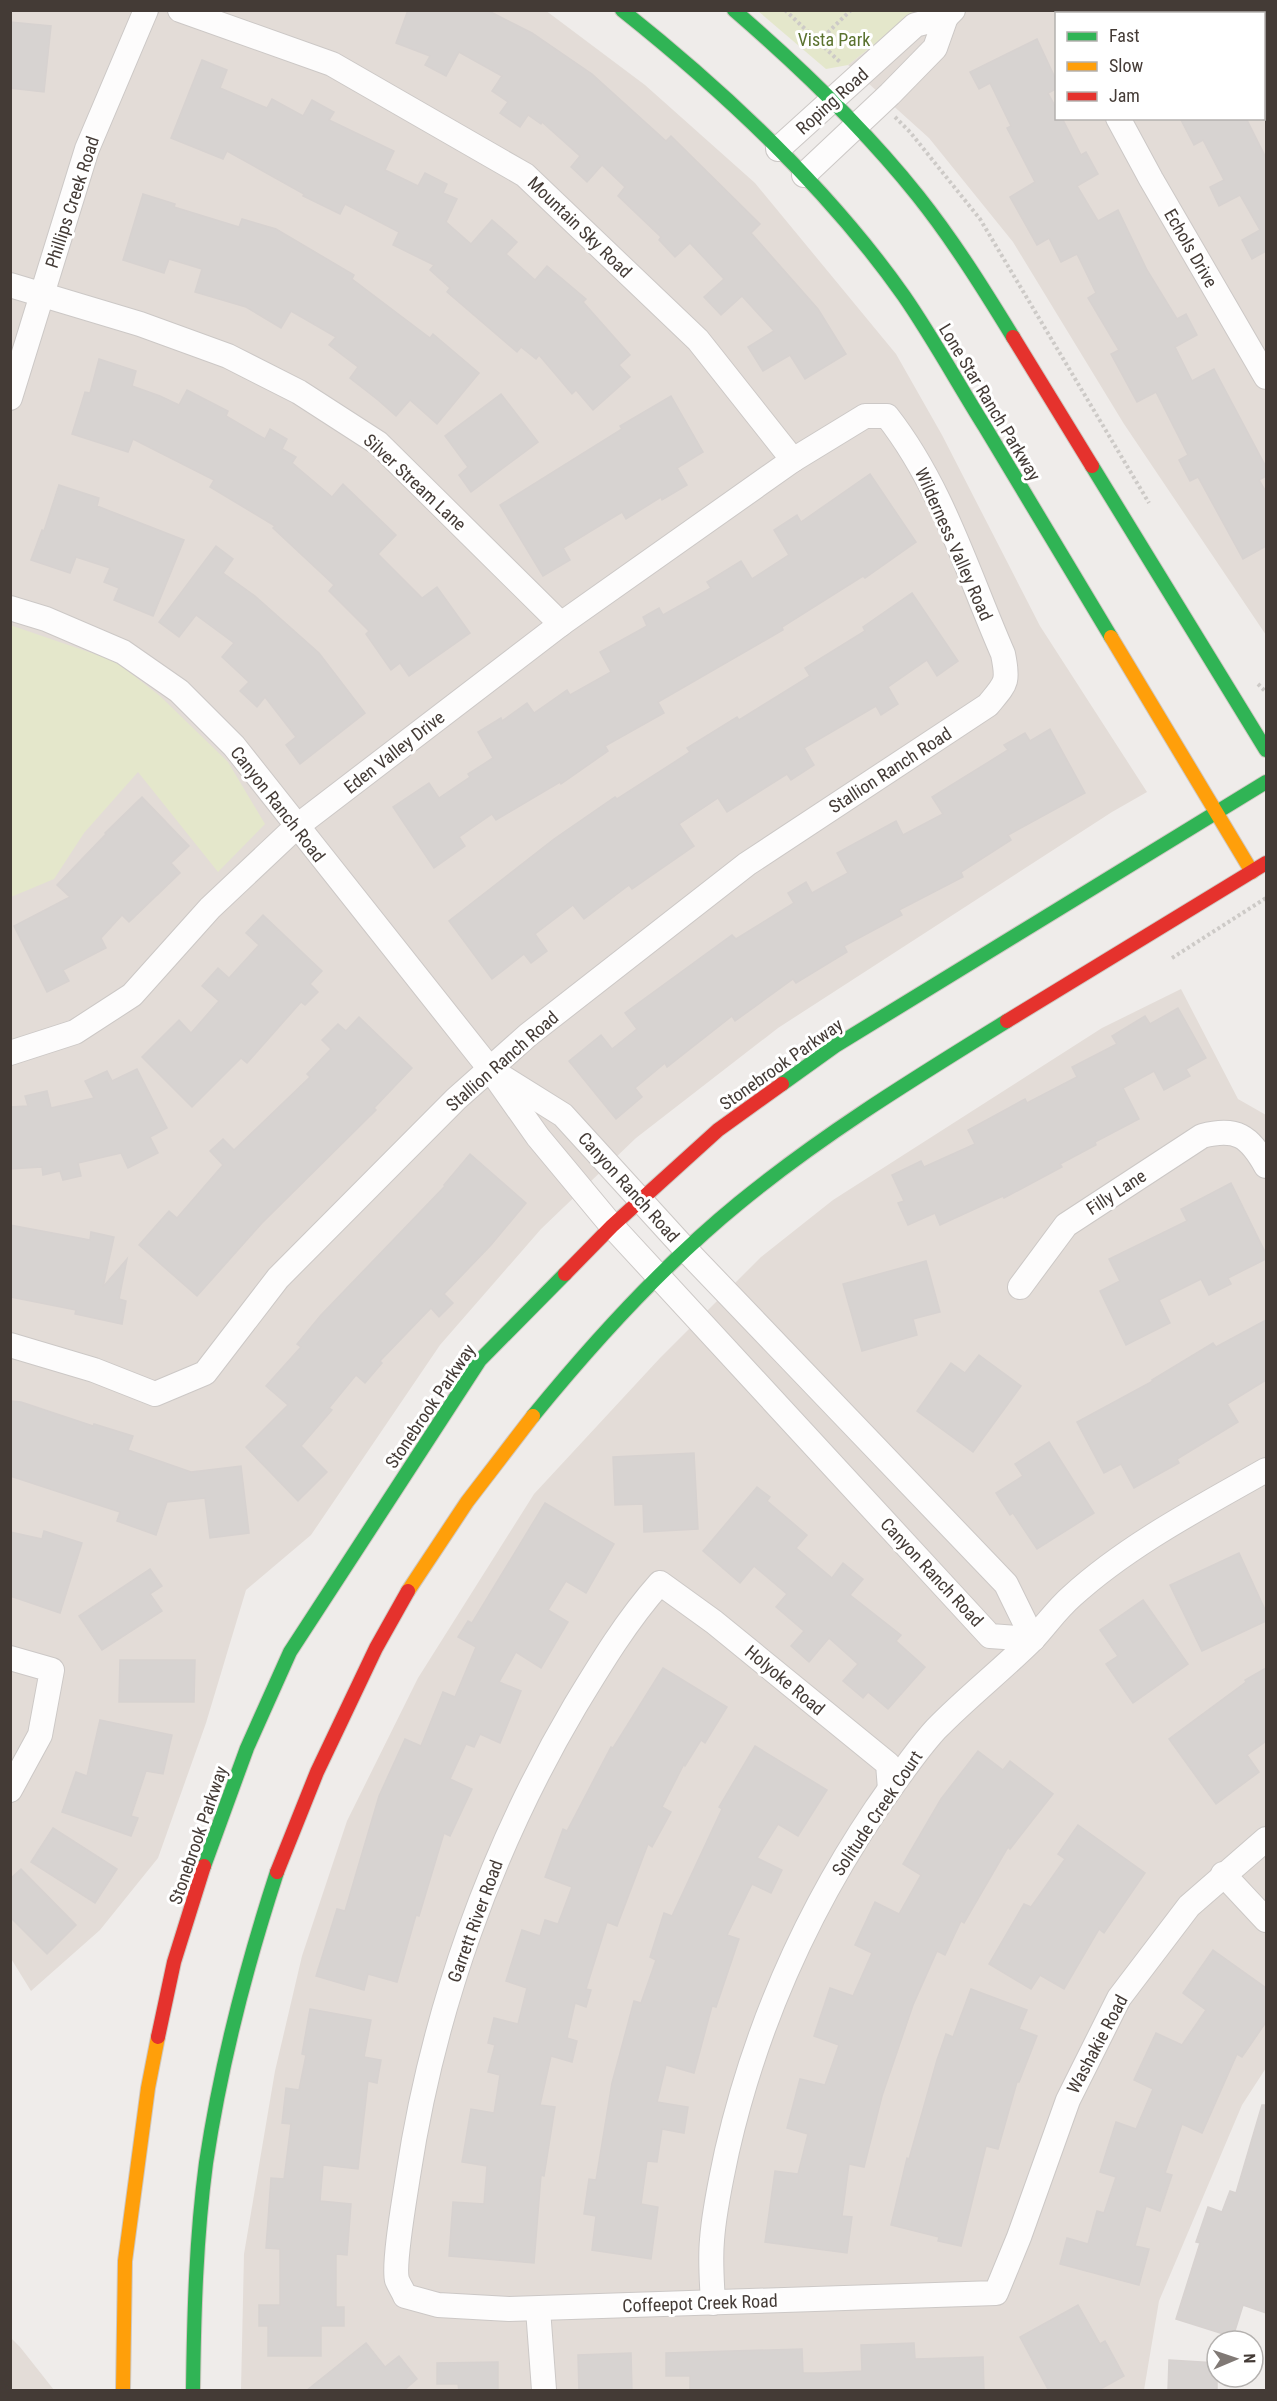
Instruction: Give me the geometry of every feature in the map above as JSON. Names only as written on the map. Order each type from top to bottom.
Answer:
[{"type":"main road","name":"Lone Star Ranch Parkway","points":[[622,10],[695,70],[778,149],[804,175],[879,264],[929,337],[1252,872]]},
{"type":"main road","points":[[734,10],[832,101],[910,185],[981,285],[1266,750]]},
{"type":"main road","name":"Stonebrook Parkway","points":[[123,2391],[125,2261],[148,2088],[174,1962],[213,1837],[247,1748],[290,1652],[480,1360],[612,1226],[718,1130],[835,1046],[1266,782]]},
{"type":"main road","points":[[193,2391],[192,2324],[200,2210],[214,2115],[233,2021],[270,1891],[305,1797],[398,1606],[469,1497],[540,1406],[659,1274],[737,1204],[810,1148],[897,1089],[1266,863]]},
{"type":"street","name":"Phillips Creek Road","points":[[10,398],[87,149],[146,10]]},
{"type":"street","name":"Mountain Sky Road","points":[[180,10],[332,64],[525,175],[698,340],[792,460]]},
{"type":"street","name":"Roping Road","points":[[778,149],[915,25],[949,14]]},
{"type":"street","name":"Roping Road","points":[[804,175],[935,48],[949,14]]},
{"type":"street","name":"Echols Drive","points":[[1119,120],[1266,377]]},
{"type":"street","name":"Silver Stream Lane","points":[[10,285],[140,324],[228,356],[300,392],[378,443],[561,624]]},
{"type":"street","name":"Wilderness Valley Road","points":[[792,460],[865,416],[887,417],[905,440],[942,507],[1003,654],[1008,676]]},
{"type":"street","name":"Eden Valley Drive","points":[[10,1053],[75,1032],[132,995],[210,908],[296,827],[561,624],[792,460]]},
{"type":"street","name":"Canyon Ranch Road","points":[[10,608],[46,619],[123,652],[179,691],[234,746],[489,1069],[538,1137],[612,1226],[659,1274],[990,1636],[1033,1639]]},
{"type":"street","name":"Stallion Ranch Road","points":[[10,1345],[94,1370],[155,1394],[205,1373],[278,1278],[456,1099],[528,1035],[747,864],[988,705],[1001,690],[1008,676]]},
{"type":"street","name":"Canyon Ranch Road","points":[[489,1069],[562,1115],[686,1250],[1006,1584],[1033,1639]]},
{"type":"street","name":"Filly Lane","points":[[1020,1287],[1066,1225],[1202,1136],[1218,1132],[1236,1133],[1252,1143],[1266,1166]]},
{"type":"street","name":"Solitude Creek Court","points":[[713,2303],[712,2242],[718,2196],[733,2127],[760,2037],[795,1950],[816,1908],[858,1837],[890,1789],[935,1730],[1033,1639],[1071,1596],[1106,1569],[1180,1519],[1266,1470]]},
{"type":"street","name":"Holyoke Road","points":[[660,1583],[714,1622],[888,1764],[890,1789]]},
{"type":"street","name":"Garrett River Road","points":[[405,2296],[397,2278],[403,2210],[413,2143],[438,2031],[472,1923],[516,1818],[558,1736],[617,1639],[660,1583]]},
{"type":"street","points":[[10,1658],[52,1670],[40,1735],[10,1790]]},
{"type":"street","name":"Washakie Road","points":[[996,2293],[1019,2237],[1068,2100],[1119,1998],[1190,1906],[1223,1874],[1266,1839]]},
{"type":"street","points":[[1223,1874],[1266,1920]]},
{"type":"street","name":"Coffeepot Creek Road","points":[[405,2296],[438,2305],[538,2309],[996,2293]]},
{"type":"street","points":[[538,2309],[544,2391]]},
{"type":"path","points":[[785,10],[819,41],[851,10]]},
{"type":"path","points":[[1172,958],[1266,898]]},
{"type":"shaded area","points":[[545,10],[645,85],[755,183],[896,354],[942,435],[1040,626],[1147,792],[1112,812],[778,1028],[636,1138],[541,1229],[440,1345],[311,1535],[246,1590],[206,1723],[158,1858],[100,1930],[31,1991],[10,1957],[10,11]]},
{"type":"shaded area","points":[[917,11],[1266,11],[1266,635],[1124,424],[1013,242],[929,138],[848,65]]},
{"type":"shaded area","points":[[1181,989],[1238,1099],[1266,1115],[1266,2068],[1242,2105],[1159,2301],[1144,2390],[241,2390],[244,2254],[275,2071],[302,1956],[347,1821],[418,1678],[534,1494],[660,1358],[761,1257],[833,1200],[1102,1028]]},
{"type":"shaded area","points":[[10,2337],[20,2347],[54,2390],[11,2390]]},
{"type":"green space","name":"Vista Park","points":[[758,11],[917,11],[848,65],[826,69]]},
{"type":"green space","points":[[10,625],[115,661],[160,696],[228,762],[265,824],[218,872],[138,772],[84,833],[54,879],[11,897]]},
{"type":"building","points":[[408,10],[487,10],[532,33],[592,74],[666,141],[671,136],[760,224],[751,233],[818,309],[846,354],[805,379],[790,355],[763,371],[748,347],[774,331],[742,296],[721,315],[704,297],[724,279],[690,243],[675,257],[659,240],[661,237],[618,196],[625,187],[602,165],[587,182],[571,167],[580,156],[542,122],[541,124],[528,115],[520,127],[500,113],[508,102],[492,91],[502,76],[459,52],[446,76],[425,65],[430,56],[396,43]]},
{"type":"building","points":[[10,22],[51,26],[44,92],[10,88]]},
{"type":"building","points":[[1037,39],[1055,78],[1055,90],[1048,93],[1055,106],[1055,120],[1063,120],[1081,155],[1086,152],[1098,174],[1077,186],[1098,221],[1118,210],[1147,270],[1177,319],[1186,314],[1197,335],[1175,347],[1192,381],[1214,369],[1266,467],[1266,476],[1259,480],[1266,492],[1266,546],[1243,559],[1198,477],[1190,481],[1179,460],[1188,455],[1156,392],[1137,402],[1111,354],[1119,350],[1088,298],[1096,293],[1077,254],[1061,262],[1049,238],[1037,245],[1010,197],[1035,182],[1007,128],[1011,126],[990,83],[979,89],[970,72]]},
{"type":"building","points":[[202,60],[227,70],[220,88],[267,108],[272,99],[303,116],[312,100],[334,112],[329,120],[394,151],[385,170],[418,186],[425,173],[447,184],[443,193],[457,199],[446,222],[471,244],[492,220],[517,242],[506,254],[535,280],[547,266],[586,299],[583,302],[630,355],[619,365],[630,377],[593,410],[576,390],[572,394],[539,355],[536,359],[521,347],[517,352],[447,292],[450,288],[430,270],[434,265],[393,245],[399,232],[345,204],[340,214],[303,196],[304,194],[227,151],[223,159],[171,138]]},
{"type":"building","points":[[1181,120],[1247,120],[1266,158],[1266,251],[1252,259],[1242,240],[1260,230],[1240,195],[1219,206],[1210,187],[1224,180],[1203,140],[1194,145]]},
{"type":"building","points":[[143,194],[175,204],[174,207],[239,227],[242,219],[276,229],[354,275],[352,279],[430,338],[433,334],[479,373],[437,424],[410,400],[396,416],[350,378],[358,367],[329,345],[336,337],[291,311],[281,328],[246,307],[195,292],[202,269],[169,259],[164,273],[123,260]]},
{"type":"building","points":[[99,359],[136,371],[132,386],[179,405],[187,390],[228,411],[226,416],[265,439],[270,429],[287,439],[282,449],[296,457],[292,463],[332,497],[343,484],[396,535],[378,554],[422,598],[437,587],[470,633],[409,676],[400,663],[391,670],[366,634],[369,631],[329,591],[334,585],[273,528],[275,526],[210,487],[214,480],[133,439],[128,452],[72,434],[85,392],[90,393]]},
{"type":"building","points":[[501,394],[538,442],[471,492],[459,475],[468,467],[445,436]]},
{"type":"building","points":[[671,396],[703,452],[677,468],[687,485],[662,500],[661,497],[626,519],[622,512],[563,548],[570,560],[543,576],[500,505],[622,429],[620,426]]},
{"type":"building","points":[[870,474],[916,542],[865,578],[863,576],[782,627],[783,630],[658,702],[664,713],[605,746],[608,751],[561,784],[560,782],[496,820],[492,814],[459,837],[465,846],[434,868],[393,807],[429,783],[439,798],[470,777],[468,774],[493,758],[478,732],[501,718],[502,721],[527,703],[534,713],[567,690],[570,695],[611,672],[600,652],[647,626],[643,617],[659,608],[663,615],[711,588],[707,582],[741,561],[752,579],[789,555],[774,530],[797,515],[801,522]]},
{"type":"building","points":[[59,485],[99,498],[97,506],[184,540],[153,616],[114,600],[119,588],[104,582],[110,568],[76,557],[70,573],[31,560],[42,530],[44,531]]},
{"type":"building","points":[[216,546],[233,559],[223,573],[255,596],[319,653],[365,713],[300,764],[286,745],[296,737],[265,697],[257,707],[240,691],[249,682],[222,657],[234,643],[196,615],[179,637],[159,622]]},
{"type":"building","points":[[912,593],[958,661],[937,676],[927,660],[888,687],[898,704],[881,715],[876,706],[804,748],[814,765],[791,780],[787,774],[727,812],[718,798],[679,824],[694,846],[632,889],[629,885],[584,919],[573,905],[535,934],[547,951],[531,963],[524,954],[492,979],[449,921],[554,839],[615,797],[617,799],[690,752],[687,748],[737,717],[739,720],[810,676],[805,668],[865,631],[863,627]]},
{"type":"building","points":[[1050,729],[1085,793],[1008,835],[1011,840],[961,872],[963,877],[899,910],[902,915],[844,946],[847,952],[796,983],[793,979],[735,1021],[732,1016],[667,1067],[665,1063],[635,1088],[642,1097],[616,1119],[569,1061],[601,1035],[612,1049],[637,1029],[625,1013],[732,935],[736,939],[794,903],[788,893],[806,882],[812,893],[848,873],[837,853],[896,821],[903,835],[943,814],[932,797],[1008,750],[1004,745],[1025,733],[1030,741]]},
{"type":"building","points":[[142,797],[189,846],[171,863],[180,873],[129,922],[122,915],[101,938],[106,948],[63,970],[69,981],[47,992],[14,926],[70,897],[57,885]]},
{"type":"building","points":[[263,915],[322,971],[310,984],[318,992],[305,1005],[301,1002],[247,1063],[241,1058],[192,1107],[142,1057],[179,1020],[191,1033],[219,1001],[202,986],[218,968],[229,978],[259,945],[246,933]]},
{"type":"building","points":[[1178,1008],[1206,1058],[1186,1069],[1190,1076],[1164,1090],[1154,1071],[1123,1088],[1139,1119],[1095,1142],[1096,1145],[1060,1164],[1062,1167],[1004,1198],[1003,1196],[940,1225],[935,1213],[908,1225],[898,1203],[904,1201],[892,1175],[921,1161],[924,1167],[975,1144],[968,1130],[1025,1099],[1027,1103],[1077,1077],[1072,1067],[1117,1044],[1112,1036],[1145,1016],[1150,1024]]},
{"type":"building","points":[[359,1017],[412,1068],[374,1108],[376,1110],[262,1223],[197,1296],[139,1245],[169,1211],[177,1218],[223,1165],[210,1151],[223,1139],[234,1150],[310,1077],[307,1074],[331,1049],[322,1040],[338,1024],[346,1031]]},
{"type":"building","points":[[137,1069],[167,1128],[150,1137],[158,1153],[128,1168],[121,1153],[78,1163],[81,1176],[63,1180],[60,1171],[43,1175],[42,1167],[10,1169],[10,1107],[28,1106],[25,1096],[47,1091],[51,1108],[94,1098],[85,1081],[107,1071],[112,1081]]},
{"type":"building","points":[[470,1154],[526,1203],[491,1245],[444,1294],[453,1303],[439,1317],[431,1308],[380,1361],[382,1363],[365,1383],[356,1375],[329,1408],[332,1410],[301,1446],[327,1472],[298,1501],[246,1447],[288,1405],[266,1386],[301,1347],[297,1344],[321,1315],[445,1186]]},
{"type":"building","points":[[1231,1183],[1266,1254],[1266,1259],[1228,1278],[1231,1284],[1209,1295],[1201,1279],[1159,1300],[1170,1323],[1126,1345],[1100,1291],[1120,1281],[1109,1259],[1187,1221],[1181,1209]]},
{"type":"building","points":[[10,1225],[90,1240],[91,1232],[114,1237],[103,1287],[127,1259],[119,1299],[126,1301],[122,1324],[75,1314],[76,1310],[10,1297]]},
{"type":"building","points":[[926,1261],[940,1312],[913,1319],[917,1335],[862,1351],[843,1284]]},
{"type":"building","points":[[1266,1320],[1266,1380],[1227,1404],[1238,1422],[1177,1459],[1179,1463],[1134,1488],[1121,1464],[1104,1473],[1077,1422],[1153,1381],[1213,1343],[1216,1347]]},
{"type":"building","points":[[979,1355],[1021,1386],[973,1452],[917,1411],[951,1363],[965,1373]]},
{"type":"building","points":[[10,1401],[21,1402],[93,1426],[94,1424],[133,1436],[128,1450],[191,1472],[241,1466],[249,1533],[210,1538],[205,1498],[167,1502],[156,1535],[117,1521],[120,1512],[10,1476]]},
{"type":"building","points":[[1049,1442],[1094,1513],[1037,1549],[1013,1513],[1010,1515],[996,1493],[1023,1476],[1015,1464]]},
{"type":"building","points":[[694,1453],[698,1529],[644,1532],[643,1504],[615,1505],[613,1457]]},
{"type":"building","points":[[757,1487],[770,1497],[767,1501],[807,1535],[796,1548],[832,1578],[843,1563],[863,1579],[850,1595],[901,1635],[896,1641],[925,1667],[888,1709],[868,1692],[863,1698],[843,1681],[858,1664],[829,1638],[809,1662],[791,1646],[804,1631],[776,1607],[787,1594],[754,1566],[740,1583],[703,1551]]},
{"type":"building","points":[[545,1503],[614,1544],[586,1593],[566,1581],[548,1610],[568,1622],[541,1668],[516,1652],[499,1682],[521,1691],[500,1743],[480,1734],[474,1747],[466,1744],[450,1779],[472,1789],[450,1836],[444,1833],[419,1916],[416,1915],[397,1982],[368,1974],[364,1990],[316,1976],[337,1909],[345,1911],[379,1796],[405,1739],[421,1746],[443,1692],[455,1697],[476,1647],[458,1637],[468,1621],[472,1623]]},
{"type":"building","points":[[44,1531],[82,1543],[60,1613],[10,1596],[10,1532],[42,1539]]},
{"type":"building","points":[[1239,1553],[1266,1612],[1266,1621],[1202,1651],[1170,1585]]},
{"type":"building","points":[[150,1569],[162,1586],[150,1594],[162,1611],[102,1650],[79,1616]]},
{"type":"building","points":[[1143,1600],[1188,1664],[1133,1703],[1106,1664],[1118,1656],[1100,1630]]},
{"type":"building","points":[[120,1660],[195,1660],[194,1702],[119,1702]]},
{"type":"building","points":[[663,1668],[727,1707],[705,1743],[701,1740],[685,1766],[684,1764],[662,1807],[671,1812],[652,1847],[648,1844],[617,1926],[607,1922],[586,1989],[591,1990],[586,2007],[575,2003],[567,2038],[577,2041],[572,2062],[551,2056],[540,2105],[555,2107],[544,2176],[541,2175],[534,2263],[449,2256],[453,2202],[484,2204],[487,2166],[462,2162],[471,2109],[494,2113],[500,2075],[488,2072],[495,2045],[488,2043],[494,2018],[518,2024],[527,1988],[506,1981],[522,1930],[540,1936],[545,1920],[558,1924],[572,1887],[545,1877],[563,1829],[567,1831],[611,1747],[613,1748]]},
{"type":"building","points":[[1266,1668],[1266,1741],[1247,1755],[1259,1772],[1216,1804],[1169,1739],[1246,1682],[1245,1680]]},
{"type":"building","points":[[100,1720],[172,1735],[163,1774],[146,1771],[131,1816],[138,1818],[131,1836],[62,1812],[76,1772],[87,1776]]},
{"type":"building","points":[[755,1746],[827,1790],[798,1836],[778,1824],[757,1858],[782,1870],[771,1893],[752,1884],[727,1935],[739,1939],[716,2007],[712,2006],[694,2073],[666,2065],[657,2102],[688,2107],[684,2133],[662,2129],[657,2162],[647,2161],[641,2204],[658,2207],[651,2259],[592,2250],[596,2216],[584,2214],[589,2179],[596,2180],[612,2083],[634,2001],[641,2003],[656,1960],[650,1957],[664,1913],[672,1916],[722,1809],[719,1807]]},
{"type":"building","points":[[978,1751],[1003,1770],[1010,1761],[1053,1794],[1010,1849],[1008,1847],[964,1923],[961,1921],[945,1955],[937,1951],[913,2005],[882,2096],[864,2167],[849,2164],[842,2216],[852,2217],[847,2253],[765,2242],[775,2171],[798,2174],[808,2134],[787,2128],[800,2079],[825,2085],[839,2045],[814,2036],[830,1988],[853,1996],[872,1953],[855,1945],[875,1902],[899,1914],[921,1875],[903,1864],[941,1799]]},
{"type":"building","points":[[1078,1825],[1145,1873],[1104,1933],[1099,1929],[1064,1989],[1040,1975],[1031,1989],[989,1964],[1024,1904],[1031,1907],[1065,1859],[1058,1854]]},
{"type":"building","points":[[53,1828],[117,1869],[95,1903],[31,1862]]},
{"type":"building","points":[[21,1869],[76,1925],[47,1954],[10,1917],[10,1879]]},
{"type":"building","points":[[1213,1950],[1266,1988],[1266,2022],[1242,2057],[1237,2054],[1202,2133],[1182,2124],[1165,2173],[1172,2175],[1160,2211],[1146,2206],[1135,2246],[1149,2249],[1139,2285],[1060,2264],[1067,2238],[1088,2244],[1097,2211],[1104,2213],[1116,2177],[1100,2172],[1116,2122],[1136,2129],[1153,2089],[1134,2080],[1156,2033],[1182,2045],[1206,2010],[1183,1993]]},
{"type":"building","points":[[971,1989],[1027,2010],[1019,2029],[1037,2036],[1019,2082],[1017,2082],[998,2149],[986,2146],[961,2246],[938,2241],[939,2237],[891,2225],[907,2158],[909,2159],[937,2060],[946,2034],[953,2037]]},
{"type":"building","points":[[310,2009],[371,2020],[364,2057],[381,2060],[377,2083],[368,2081],[358,2169],[323,2165],[320,2201],[351,2204],[347,2255],[336,2254],[336,2307],[344,2307],[344,2326],[321,2326],[321,2356],[268,2356],[268,2326],[259,2326],[259,2305],[280,2305],[280,2249],[266,2248],[271,2178],[284,2179],[291,2124],[282,2123],[286,2088],[299,2090],[306,2055],[302,2054]]},
{"type":"building","points":[[1262,2105],[1266,2105],[1266,2313],[1243,2305],[1236,2329],[1208,2329],[1176,2319],[1200,2243],[1196,2242],[1208,2207],[1222,2212],[1230,2191],[1236,2193]]},
{"type":"building","points":[[1078,2305],[1100,2344],[1105,2341],[1124,2376],[1097,2391],[1049,2391],[1020,2337]]},
{"type":"building","points":[[366,2343],[385,2367],[399,2356],[417,2379],[403,2391],[306,2391]]},
{"type":"building","points":[[914,2343],[915,2359],[983,2357],[984,2391],[690,2391],[690,2376],[666,2376],[666,2353],[802,2349],[803,2373],[823,2373],[862,2371],[861,2345]]},
{"type":"building","points":[[631,2353],[632,2391],[579,2391],[578,2355]]},
{"type":"building","points":[[1169,2360],[1205,2362],[1205,2389],[1217,2389],[1217,2391],[1168,2391]]},
{"type":"building","points":[[498,2362],[498,2391],[459,2391],[458,2384],[437,2384],[437,2363]]},
{"type":"traffic: fast","points":[[622,10],[699,74],[773,143],[809,180],[874,256],[925,328],[1111,637]]},
{"type":"traffic: fast","points":[[734,10],[830,98],[897,171],[956,247],[1013,337]]},
{"type":"traffic: fast","points":[[1092,466],[1266,750]]},
{"type":"traffic: fast","points":[[782,1084],[835,1046],[1266,782]]},
{"type":"traffic: fast","points":[[533,1416],[631,1304],[683,1252],[739,1203],[836,1130],[1007,1021]]},
{"type":"traffic: fast","points":[[204,1866],[247,1748],[290,1652],[480,1360],[565,1274]]},
{"type":"traffic: fast","points":[[193,2390],[196,2276],[206,2163],[219,2089],[236,2016],[277,1872]]},
{"type":"traffic: slow","points":[[1111,637],[1252,872]]},
{"type":"traffic: slow","points":[[408,1591],[467,1502],[533,1416]]},
{"type":"traffic: slow","points":[[123,2390],[125,2261],[148,2088],[158,2037]]},
{"type":"traffic: jam","points":[[1013,337],[1092,466]]},
{"type":"traffic: jam","points":[[1007,1021],[1266,863]]},
{"type":"traffic: jam","points":[[565,1274],[612,1226],[718,1130],[782,1084]]},
{"type":"traffic: jam","points":[[277,1872],[317,1772],[376,1648],[408,1591]]},
{"type":"traffic: jam","points":[[158,2037],[174,1962],[204,1866]]}]
